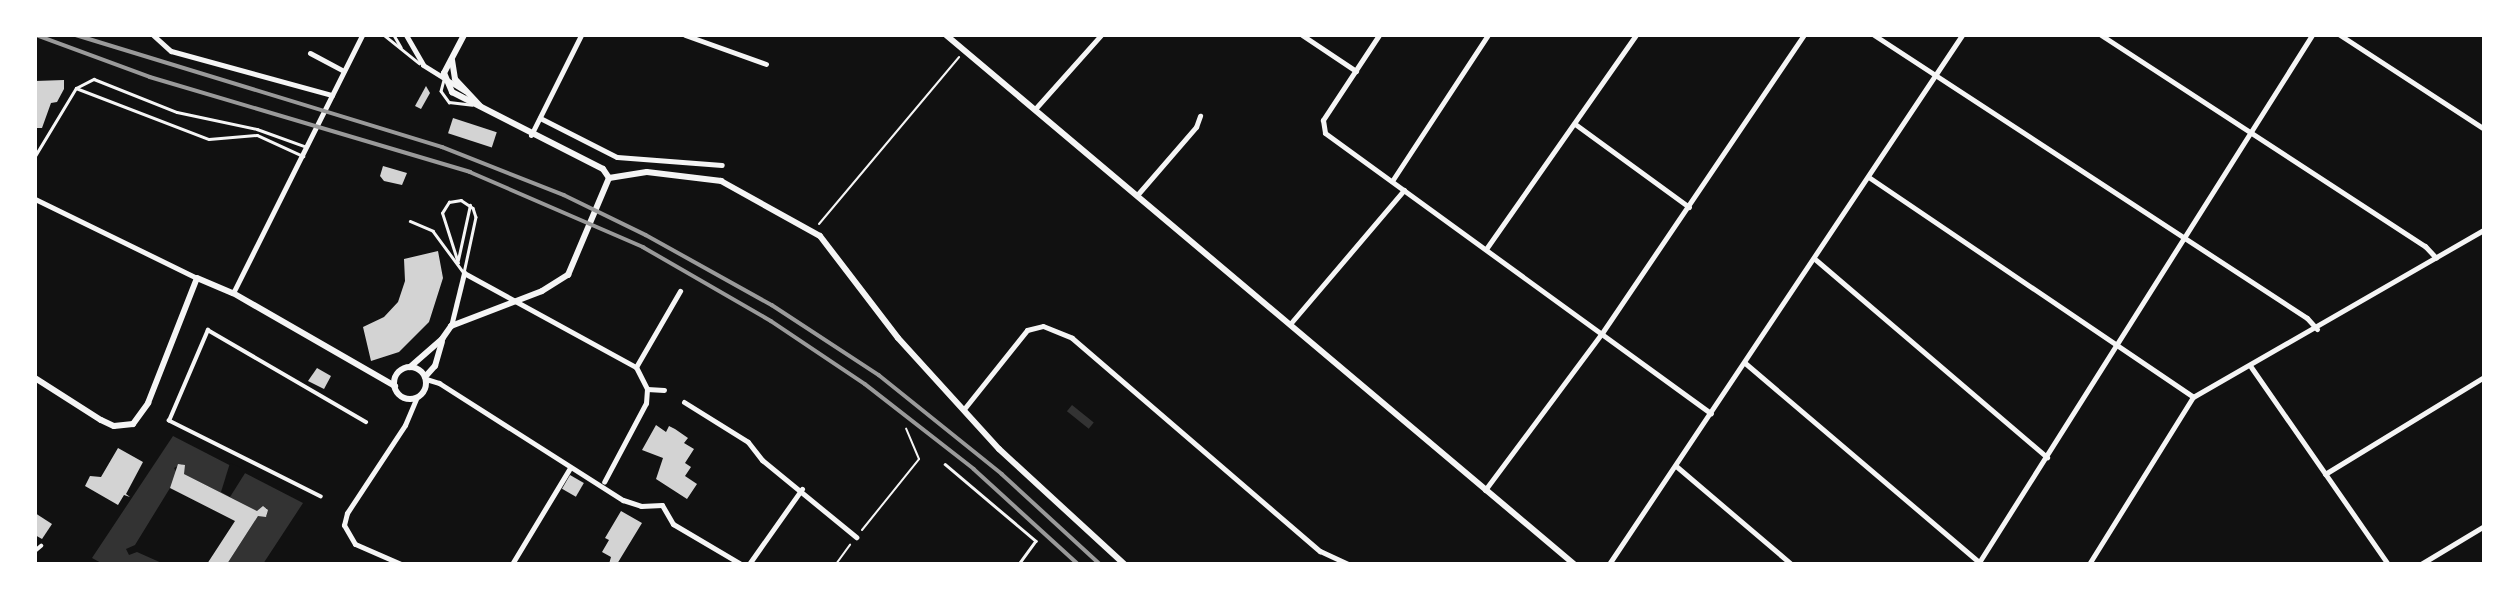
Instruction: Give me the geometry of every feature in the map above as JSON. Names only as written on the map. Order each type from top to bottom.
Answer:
[{"type":"street","points":[[153,35],[171,51],[332,95]]},
{"type":"street","points":[[233,293],[362,35]]},
{"type":"street","points":[[406,35],[423,65],[467,92]]},
{"type":"street","points":[[444,80],[464,35]]},
{"type":"street","points":[[531,135],[581,35]]},
{"type":"street","points":[[685,35],[766,64]]},
{"type":"street","points":[[946,35],[1574,564]]},
{"type":"street","points":[[1035,109],[1101,35]]},
{"type":"street","points":[[1302,35],[1356,71]]},
{"type":"street","points":[[1379,35],[1322,127],[1404,190],[1711,412]]},
{"type":"street","points":[[1392,181],[1488,35]]},
{"type":"street","points":[[1486,248],[1636,35]]},
{"type":"street","points":[[1485,490],[1602,333],[1804,35]]},
{"type":"street","points":[[1874,35],[2307,318],[2317,329]]},
{"type":"street","points":[[1609,564],[1816,260],[1962,35]]},
{"type":"street","points":[[2101,35],[2425,246],[2436,258]]},
{"type":"street","points":[[1745,363],[1978,563],[2186,239],[2312,35]]},
{"type":"street","points":[[2340,35],[2484,129]]},
{"type":"street","points":[[310,53],[344,71]]},
{"type":"street","points":[[452,58],[454,79],[477,106]]},
{"type":"street","points":[[444,80],[452,92],[531,135],[603,169],[609,178]]},
{"type":"street","points":[[1138,194],[1196,127],[1200,116]]},
{"type":"street","points":[[540,118],[617,158],[722,165]]},
{"type":"street","points":[[1575,124],[1689,207]]},
{"type":"street","points":[[609,178],[647,172],[721,181],[814,231],[834,249],[898,338],[999,449],[1124,564]]},
{"type":"street","points":[[451,326],[516,301],[568,275],[609,178]]},
{"type":"street","points":[[1870,178],[2193,397]]},
{"type":"street","points":[[1290,324],[1404,190]]},
{"type":"street","points":[[35,199],[233,293],[395,386],[403,397],[417,397]]},
{"type":"street","points":[[2089,564],[2193,397],[2251,367],[2484,230]]},
{"type":"street","points":[[1816,260],[2047,457]]},
{"type":"street","points":[[395,386],[400,371],[410,367],[442,339],[451,326],[464,273],[636,367],[647,389],[646,403],[604,482]]},
{"type":"street","points":[[35,378],[107,423],[132,424],[148,403],[197,278]]},
{"type":"street","points":[[636,367],[680,291]]},
{"type":"street","points":[[964,409],[1027,330],[1043,326],[1072,338],[1320,551],[1348,564]]},
{"type":"street","points":[[321,497],[169,421],[208,330],[366,422]]},
{"type":"street","points":[[401,564],[355,544],[344,525],[347,513],[405,425],[417,397],[425,390],[425,378],[435,366],[442,339]]},
{"type":"street","points":[[410,367],[630,503],[662,505],[673,524],[741,564]]},
{"type":"street","points":[[2251,367],[2388,564]]},
{"type":"street","points":[[2325,474],[2484,377]]},
{"type":"street","points":[[647,389],[664,390]]},
{"type":"street","points":[[684,402],[748,442],[762,460],[802,489],[856,537]]},
{"type":"street","points":[[1676,466],[1791,564]]},
{"type":"street","points":[[512,564],[570,468]]},
{"type":"street","points":[[749,564],[802,489]]},
{"type":"street","points":[[2421,564],[2484,526]]},
{"type":"street","points":[[35,551],[41,546]]},
{"type":"lane","points":[[384,35],[423,65]]},
{"type":"lane","points":[[394,35],[402,50]]},
{"type":"lane","points":[[35,156],[76,88],[94,79],[177,112],[257,129],[307,148]]},
{"type":"lane","points":[[76,88],[209,139],[257,135],[303,156]]},
{"type":"lane","points":[[458,263],[442,213],[449,202],[470,205]]},
{"type":"lane","points":[[458,263],[470,205]]},
{"type":"lane","points":[[464,273],[476,217],[470,205]]},
{"type":"lane","points":[[410,221],[433,231],[464,273]]},
{"type":"lane","points":[[945,464],[1036,541],[1019,564]]},
{"type":"path","points":[[814,231],[964,50]]},
{"type":"path","points":[[836,564],[919,460],[906,429]]},
{"type":"shaded area","points":[[1072,405],[1094,423],[1089,429],[1067,411]]},
{"type":"shaded area","points":[[173,436],[303,503],[263,564],[227,564],[258,516],[267,516],[267,508],[257,511],[184,474],[182,464],[174,468],[178,475],[135,545],[126,549],[129,555],[137,552],[164,564],[103,564],[92,558]]},
{"type":"pier","points":[[230,463],[247,470],[230,497],[221,492]]},
{"type":"building","points":[[64,80],[64,89],[57,102],[51,103],[42,128],[36,128],[35,81]]},
{"type":"building","points":[[426,86],[430,93],[421,109],[415,106]]},
{"type":"building","points":[[453,118],[497,132],[492,147],[448,133]]},
{"type":"building","points":[[383,166],[407,173],[402,185],[384,181],[380,176]]},
{"type":"building","points":[[438,251],[443,278],[429,322],[399,352],[371,361],[363,327],[384,317],[398,302],[405,281],[404,259]]},
{"type":"building","points":[[317,368],[331,376],[324,389],[308,381]]},
{"type":"building","points":[[656,425],[666,432],[669,426],[675,429],[688,438],[684,443],[694,449],[685,463],[691,467],[685,476],[697,484],[687,499],[656,479],[663,458],[642,450]]},
{"type":"building","points":[[118,448],[143,462],[126,494],[130,497],[124,495],[118,505],[85,486],[90,476],[101,477]]},
{"type":"building","points":[[178,464],[185,465],[184,474],[257,511],[263,506],[268,510],[266,517],[258,516],[227,564],[207,564],[235,521],[170,488]]},
{"type":"building","points":[[570,475],[584,483],[576,497],[562,489]]},
{"type":"building","points":[[621,511],[642,523],[617,564],[609,564],[611,557],[602,552],[609,540],[605,538]]},
{"type":"building","points":[[35,513],[52,524],[42,539],[35,535]]},
{"type":"railway","points":[[36,35],[150,77],[470,172],[643,247],[771,321],[865,384],[974,469],[1078,564]]},
{"type":"railway","points":[[76,35],[442,147],[564,195],[646,235],[772,305],[879,375],[1002,474],[1100,564]]}]
